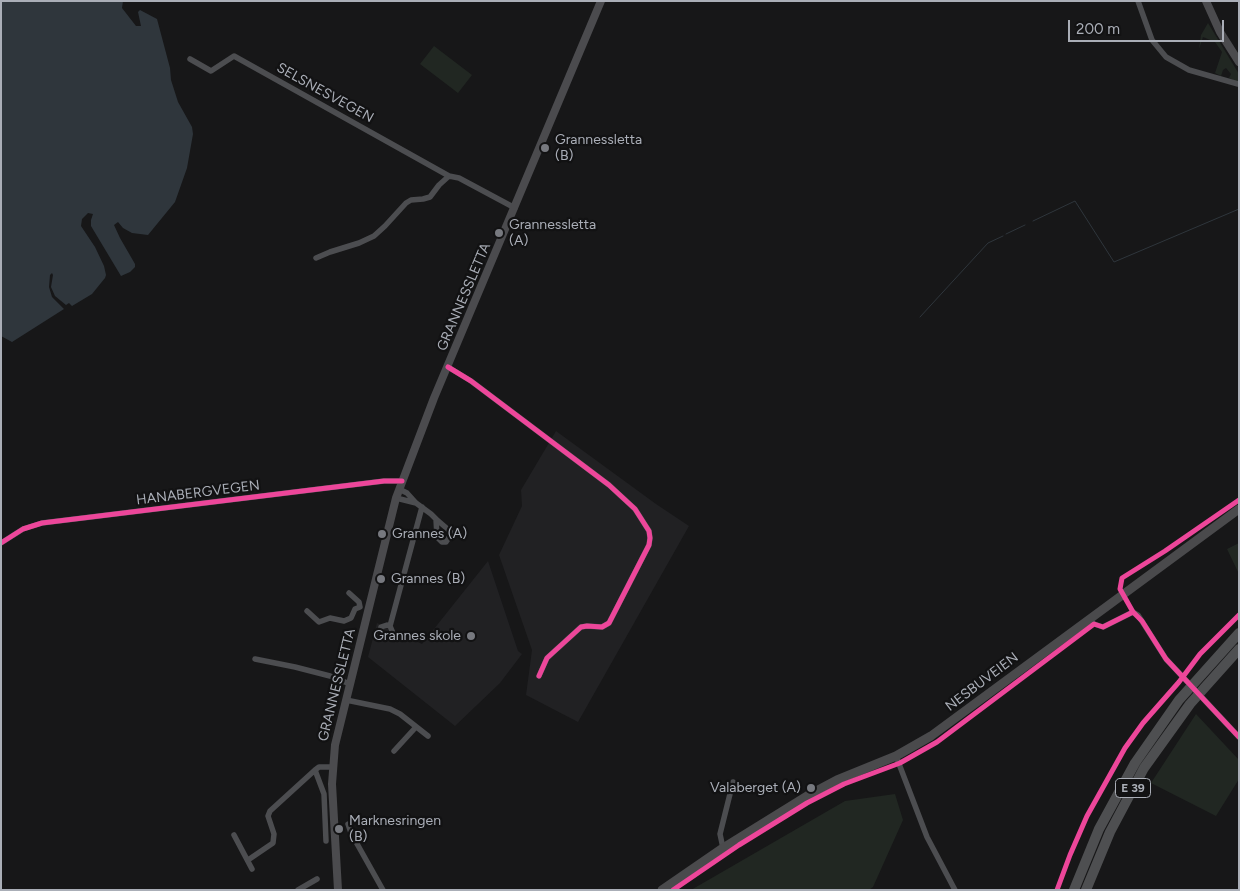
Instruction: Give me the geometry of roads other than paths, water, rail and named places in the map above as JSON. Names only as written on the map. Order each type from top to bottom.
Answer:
[{"type":"highway","name":"E 39","points":[[1074,890],[1099,829],[1134,763],[1179,700],[1239,633]]},
{"type":"highway","name":"E 39","points":[[1086,890],[1110,832],[1144,768],[1190,704],[1239,649]]},
{"type":"main road","name":"GRANNESSLETTA","points":[[338,890],[332,767],[335,745],[396,498],[434,398],[601,1]]},
{"type":"main road","points":[[1206,1],[1220,32],[1239,62]]},
{"type":"main road","name":"NESBUVEIEN","points":[[662,890],[723,848],[807,796],[837,780],[896,756],[959,717],[1239,509]]},
{"type":"street","points":[[1138,1],[1152,40],[1166,57],[1188,70],[1238,84]]},
{"type":"street","name":"SELSNESVEGEN","points":[[190,59],[211,71],[234,56],[449,176],[458,178],[515,208]]},
{"type":"street","points":[[316,258],[367,240],[385,226],[406,203],[430,196],[439,184],[449,176]]},
{"type":"street","points":[[448,367],[471,382],[616,491],[636,509],[647,526],[650,535],[650,541],[644,556],[609,622],[602,627],[581,627],[547,658],[539,676]]},
{"type":"street","name":"HANABERGVEGEN","points":[[1,543],[23,529],[42,523],[402,480]]},
{"type":"street","points":[[399,489],[407,493],[436,519]]},
{"type":"street","points":[[396,498],[419,505]]},
{"type":"street","points":[[390,626],[419,505]]},
{"type":"street","points":[[349,593],[359,602],[360,607],[368,609]]},
{"type":"street","name":"GRANNESSLETTA","points":[[307,611],[319,622],[330,618],[344,621],[351,618],[355,609],[360,607]]},
{"type":"street","points":[[1090,620],[1094,624],[1103,627],[1133,612],[1142,621],[1166,659],[1239,737]]},
{"type":"street","points":[[255,659],[304,669],[350,684]]},
{"type":"street","points":[[346,700],[400,714],[428,736]]},
{"type":"street","points":[[394,752],[416,727]]},
{"type":"street","points":[[896,756],[927,837],[955,890]]},
{"type":"street","points":[[248,860],[273,843],[274,834],[268,816],[270,811],[314,770],[319,767],[332,767]]},
{"type":"street","points":[[314,770],[324,794],[326,841]]},
{"type":"street","points":[[723,848],[720,834],[733,782]]},
{"type":"street","points":[[348,824],[351,833],[384,890]]},
{"type":"street","points":[[234,835],[252,869]]},
{"type":"street","points":[[298,890],[317,879]]},
{"type":"waterway","points":[[1033,221],[1075,201],[1114,262],[1239,209]]},
{"type":"waterway","points":[[1006,234],[1025,225]]},
{"type":"waterway","points":[[920,317],[988,243],[1003,236]]},
{"type":"place","name":"Grannessletta (B)","points":[[545,148]]},
{"type":"place","name":"Grannessletta (A)","points":[[499,233]]},
{"type":"place","name":"Grannes (A)","points":[[382,534]]},
{"type":"place","name":"Grannes (B)","points":[[381,579]]},
{"type":"place","name":"Grannes skole","points":[[471,636]]},
{"type":"place","name":"Valaberget (A)","points":[[811,788]]},
{"type":"place","name":"Marknesringen (B)","points":[[339,829]]}]
